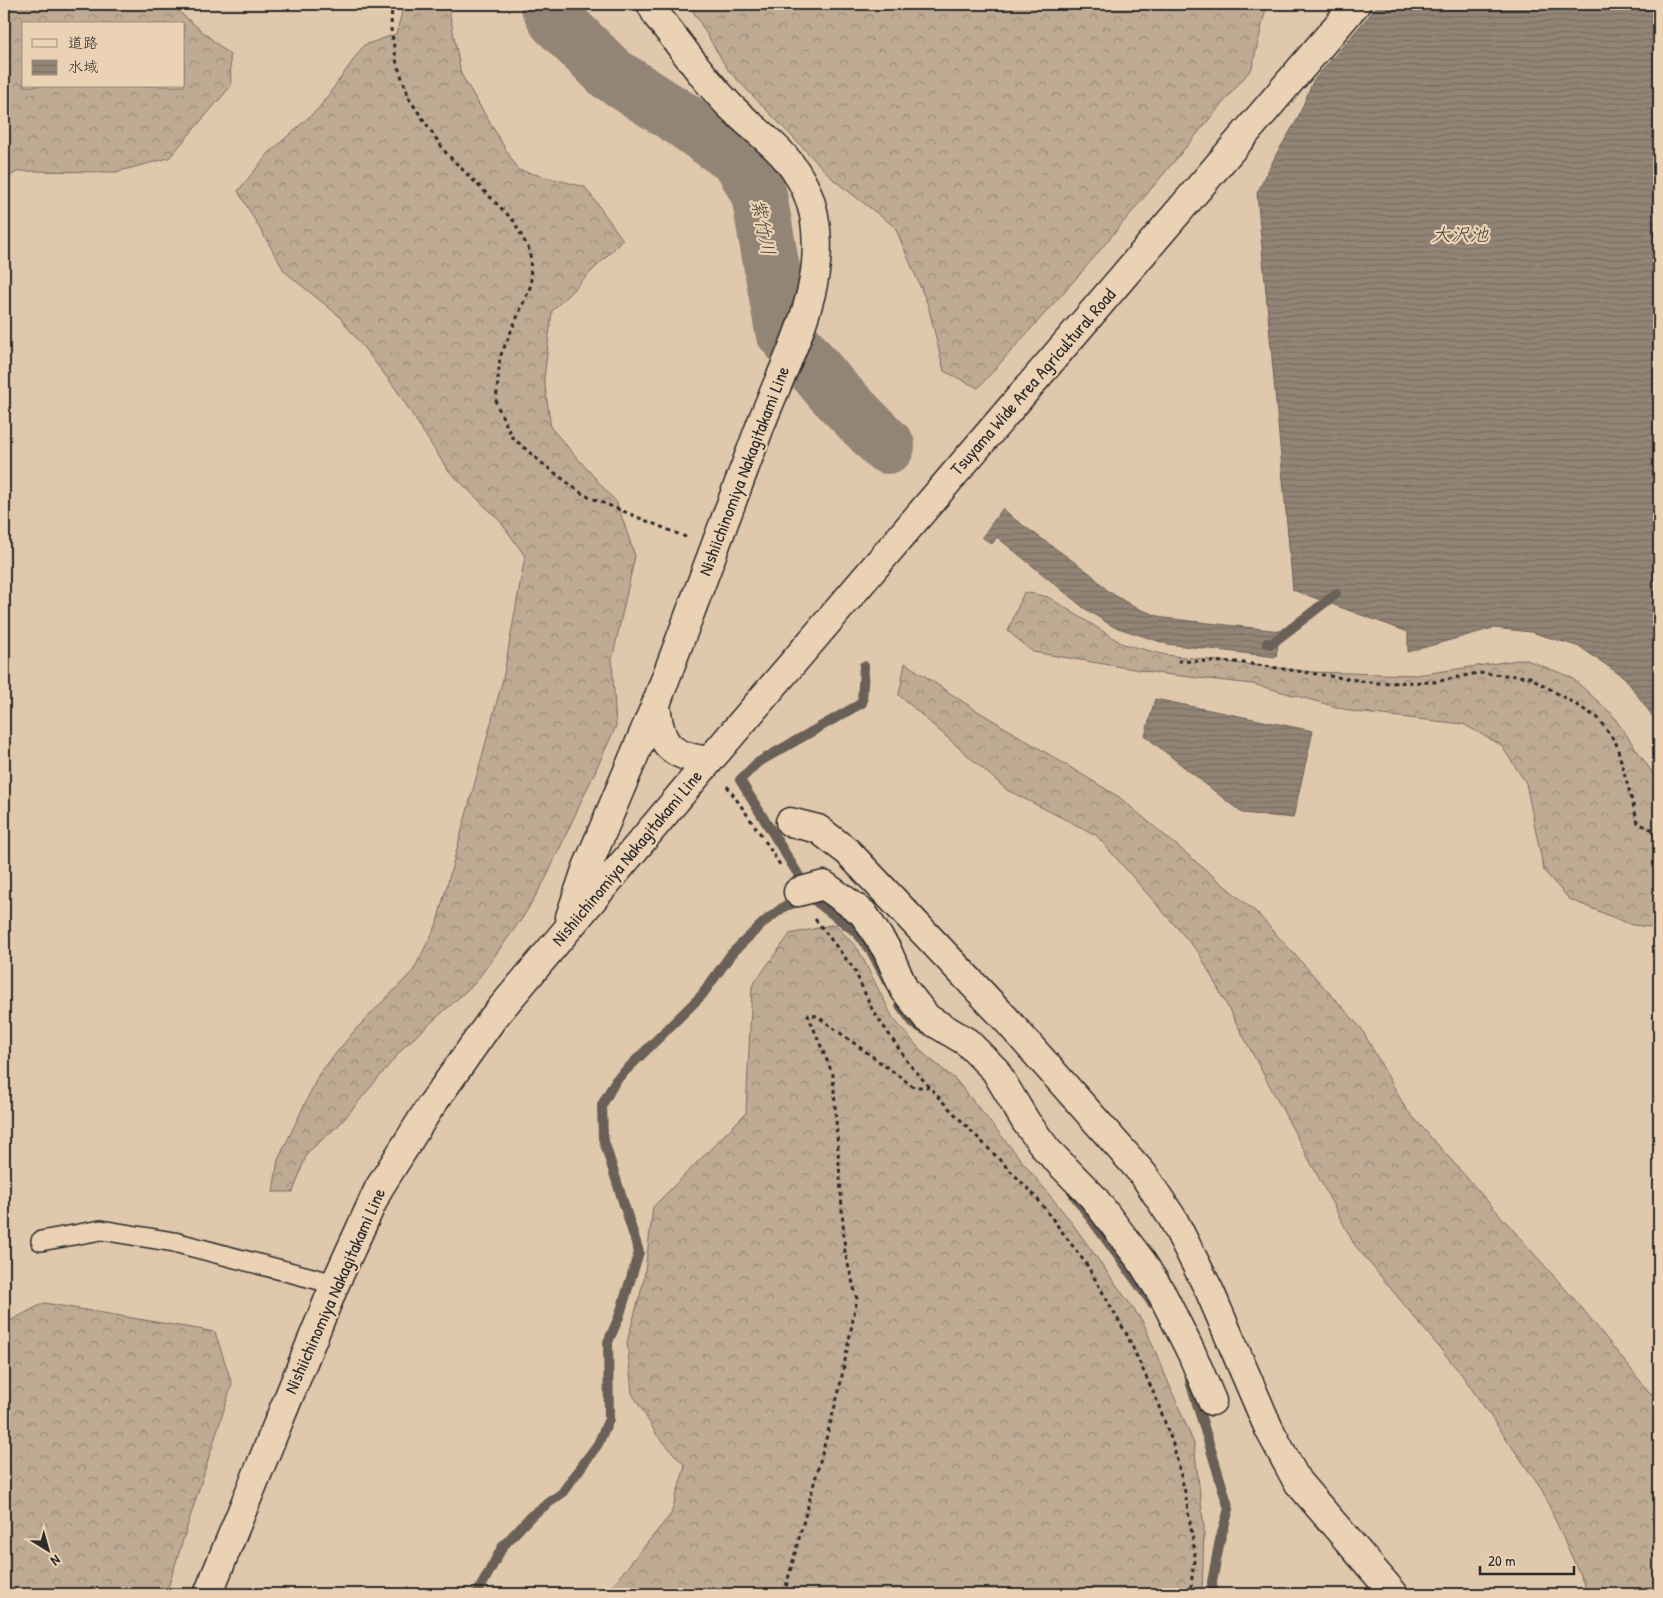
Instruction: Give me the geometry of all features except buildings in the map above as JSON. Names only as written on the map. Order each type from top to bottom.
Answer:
[{"type":"street","name":"Nishiichinomiya Nakagitakami Line","points":[[651,4],[658,17],[734,110],[776,146],[794,167],[806,191],[814,216],[818,251],[811,292],[802,323],[714,547],[656,704],[659,728],[672,751],[688,758],[709,761]]},
{"type":"street","name":"Tsuyama Wide Area Agricultural Road","points":[[709,761],[1356,4]]},
{"type":"street","points":[[566,931],[586,870],[656,704]]},
{"type":"street","name":"Nishiichinomiya Nakagitakami Line","points":[[208,1594],[335,1284],[379,1188],[428,1110],[493,1018],[709,761]]},
{"type":"street","points":[[790,822],[818,828],[848,852],[1004,1017],[1143,1174],[1174,1220],[1202,1276],[1268,1429],[1297,1481],[1394,1594]]},
{"type":"street","points":[[798,892],[824,885],[862,913],[887,950],[904,989],[927,1018],[967,1042],[995,1070],[1026,1122],[1047,1150],[1093,1197],[1142,1262],[1171,1311],[1212,1401]]},
{"type":"lane","points":[[41,1240],[101,1230],[174,1242],[335,1284]]},
{"type":"path","points":[[392,4],[391,29],[397,64],[410,100],[446,153],[514,220],[530,252],[531,285],[500,357],[496,403],[512,437],[584,495],[714,547]]},
{"type":"path","points":[[1178,661],[1238,662],[1376,683],[1434,682],[1478,673],[1530,677],[1598,718],[1616,743],[1638,824],[1659,834]]},
{"type":"path","points":[[709,761],[745,811],[812,915],[854,969],[872,1009],[909,1064],[930,1088],[1036,1196],[1087,1265],[1127,1335],[1155,1396],[1173,1444],[1195,1553],[1190,1594]]},
{"type":"path","points":[[784,1594],[839,1391],[856,1299],[844,1253],[834,1075],[808,1015],[817,1016],[914,1087],[930,1088]]},
{"type":"green space","points":[[4,4],[170,4],[230,55],[231,86],[169,158],[116,172],[19,171],[4,179]]},
{"type":"green space","points":[[397,4],[448,4],[461,74],[518,170],[585,187],[623,240],[552,311],[544,379],[551,428],[617,503],[635,556],[612,660],[616,726],[546,878],[523,917],[475,983],[404,1047],[340,1124],[307,1153],[293,1192],[273,1192],[278,1160],[319,1074],[355,1030],[413,971],[436,926],[503,679],[525,556],[500,521],[447,469],[396,389],[338,315],[285,272],[238,191],[269,153],[319,108],[364,45],[396,34],[402,12]]},
{"type":"green space","points":[[689,4],[1267,4],[1252,68],[1080,274],[978,388],[944,371],[928,305],[895,227],[835,181],[728,70]]},
{"type":"green space","points":[[1024,592],[1048,597],[1123,644],[1166,655],[1312,672],[1417,675],[1524,659],[1571,677],[1611,713],[1659,782],[1659,928],[1632,925],[1569,899],[1544,871],[1526,783],[1501,745],[1463,724],[1355,712],[1253,684],[1163,674],[1033,652],[1008,631]]},
{"type":"green space","points":[[905,663],[971,707],[1119,797],[1257,913],[1361,1028],[1406,1109],[1582,1308],[1649,1392],[1659,1398],[1659,1594],[1588,1593],[1542,1490],[1462,1375],[1354,1244],[1199,953],[1096,835],[1007,790],[899,695]]},
{"type":"green space","points":[[835,924],[858,949],[893,1018],[924,1054],[956,1080],[1069,1219],[1143,1322],[1194,1444],[1204,1528],[1202,1594],[605,1594],[671,1514],[685,1466],[657,1435],[632,1393],[627,1342],[644,1280],[653,1207],[746,1113],[752,986],[790,934]]},
{"type":"green space","points":[[44,1303],[215,1332],[232,1384],[166,1594],[4,1594],[4,1324]]},
{"type":"water","name":"大沢池","points":[[1379,4],[1659,4],[1659,725],[1625,678],[1580,647],[1531,632],[1493,628],[1408,652],[1408,632],[1293,590],[1257,193],[1277,153],[1297,120],[1313,81]]},
{"type":"water","points":[[1003,508],[1013,518],[1091,574],[1108,591],[1134,607],[1164,618],[1280,631],[1276,657],[1167,644],[1112,626],[1084,608],[997,537],[992,544],[982,537]]},
{"type":"water","points":[[1155,699],[1313,731],[1293,818],[1242,813],[1145,736]]},
{"type":"waterway","name":"紫竹川","points":[[548,4],[556,20],[611,74],[683,120],[741,161],[759,195],[783,331],[832,390],[887,446]]},
{"type":"waterway","points":[[1267,643],[1271,644],[1336,594]]},
{"type":"waterway","points":[[864,666],[862,703],[757,763],[740,780],[814,900],[856,932],[871,951],[887,981]]},
{"type":"waterway","points":[[477,1594],[503,1546],[531,1516],[562,1493],[598,1444],[609,1419],[608,1342],[619,1317],[639,1252],[603,1138],[602,1105],[616,1080],[702,995],[732,953],[764,922],[785,906],[803,901]]},
{"type":"waterway","points":[[900,1005],[914,1024],[926,1031]]},
{"type":"waterway","points":[[1074,1195],[1152,1303]]},
{"type":"waterway","points":[[1190,1381],[1229,1509],[1220,1540],[1212,1582],[1213,1594]]}]
